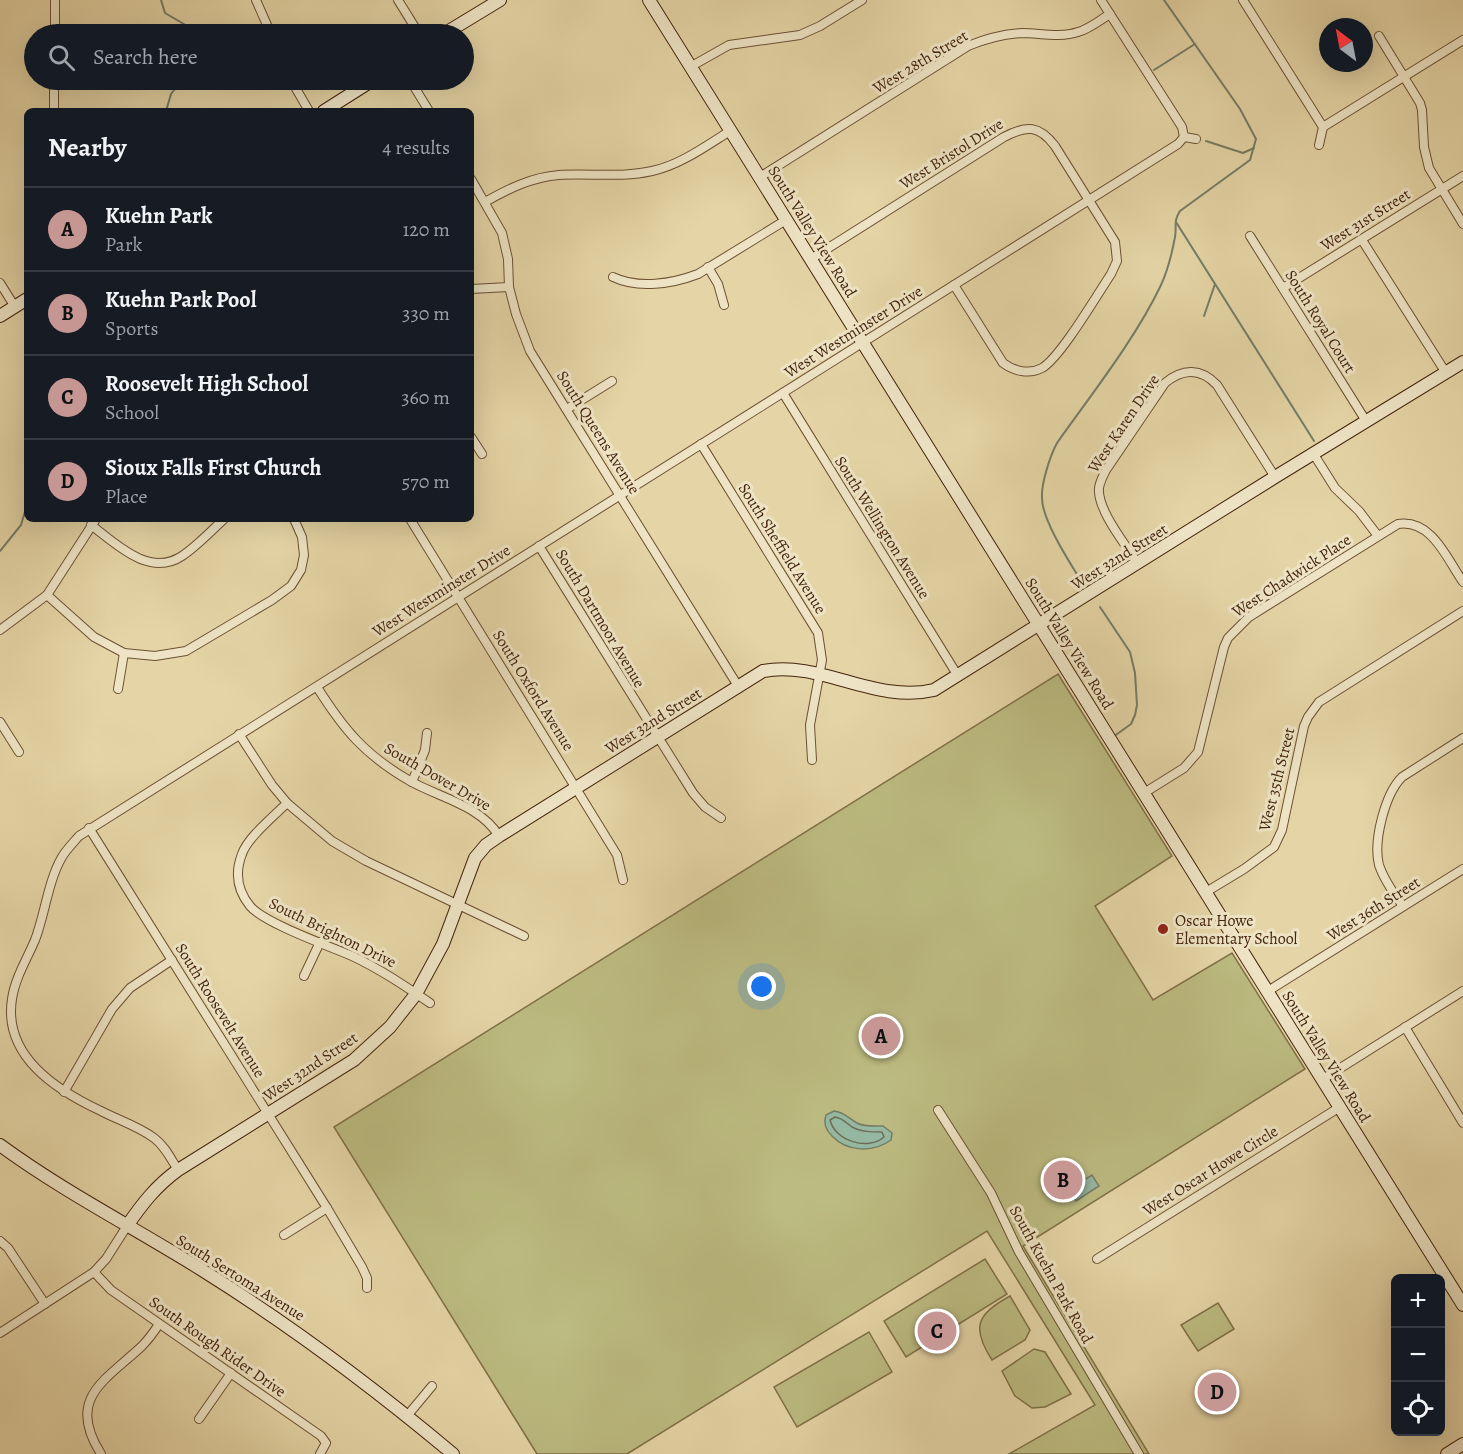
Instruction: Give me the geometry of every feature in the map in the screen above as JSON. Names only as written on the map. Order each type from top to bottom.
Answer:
[{"type":"street","points":[[55,0],[55,24]]},
{"type":"street","points":[[256,0],[267,24]]},
{"type":"street","points":[[398,0],[413,24]]},
{"type":"street","points":[[460,24],[500,0]]},
{"type":"street","name":"South Valley View Road","points":[[649,0],[1462,1302]]},
{"type":"street","points":[[690,66],[729,45],[800,35],[811,31],[862,0]]},
{"type":"street","points":[[1101,0],[1182,127],[1184,137],[1196,139]]},
{"type":"street","points":[[1247,1],[1323,127],[1319,145]]},
{"type":"street","name":"West 28th Street","points":[[760,177],[968,46],[1003,35],[1074,33],[1110,14]]},
{"type":"street","points":[[1379,36],[1422,110],[1425,157],[1429,168],[1463,224]]},
{"type":"street","points":[[1323,127],[1463,40]]},
{"type":"street","points":[[54,90],[54,108]]},
{"type":"street","points":[[297,90],[307,108]]},
{"type":"street","points":[[329,108],[357,90]]},
{"type":"street","points":[[416,90],[427,108]]},
{"type":"street","name":"West Bristol Drive","points":[[811,259],[1004,137],[1024,129],[1037,130],[1049,138],[1088,199]]},
{"type":"street","points":[[485,202],[518,184],[557,175],[621,175],[654,171],[695,153],[730,131]]},
{"type":"street","name":"West Westminster Drive","points":[[178,1170],[164,1147],[156,1139],[64,1092],[45,1078],[24,1055],[14,1034],[12,998],[17,981],[39,928],[61,858],[79,836],[1178,144],[1184,137]]},
{"type":"street","name":"West 31st Street","points":[[1283,288],[1463,176]]},
{"type":"street","name":"South Queens Avenue","points":[[474,184],[498,224],[506,244],[509,287],[530,351],[738,686]]},
{"type":"street","points":[[954,285],[1003,363],[1028,372],[1041,368],[1056,355],[1111,274],[1117,261],[1116,242],[1088,199]]},
{"type":"street","points":[[613,277],[630,283],[660,283],[687,278],[786,220]]},
{"type":"street","name":"South Royal Court","points":[[1250,236],[1366,421]]},
{"type":"street","points":[[1362,240],[1446,373]]},
{"type":"street","points":[[708,267],[718,284],[724,306]]},
{"type":"street","points":[[0,283],[15,307]]},
{"type":"street","points":[[474,289],[509,287]]},
{"type":"street","points":[[0,316],[24,301]]},
{"type":"street","name":"West 32nd Street","points":[[0,1333],[94,1272],[106,1259],[153,1191],[178,1170],[354,1060],[390,1027],[416,994],[443,944],[476,858],[486,845],[499,836],[763,671],[776,669],[820,675],[892,693],[914,694],[934,690],[1463,362]]},
{"type":"street","name":"West Karen Drive","points":[[1138,564],[1103,508],[1100,483],[1106,470],[1165,383],[1171,378],[1191,371],[1210,378],[1217,385],[1275,477]]},
{"type":"street","points":[[567,409],[612,381]]},
{"type":"street","name":"South Wellington Avenue","points":[[783,393],[958,676]]},
{"type":"street","points":[[474,442],[482,454]]},
{"type":"street","name":"South Sheffield Avenue","points":[[701,444],[813,624],[820,641],[822,650],[820,675],[810,725],[812,760]]},
{"type":"street","points":[[1313,453],[1335,488],[1359,511],[1378,536]]},
{"type":"street","points":[[0,630],[47,595],[94,522],[132,556],[152,562],[164,562],[183,556],[221,522]]},
{"type":"street","points":[[47,595],[94,638],[124,653],[155,656],[186,651],[282,593],[297,578],[304,563],[305,547],[296,522]]},
{"type":"street","name":"South Oxford Avenue","points":[[412,522],[577,788],[616,855],[623,880]]},
{"type":"street","name":"West Chadwick Place","points":[[1144,793],[1184,768],[1198,752],[1220,658],[1228,638],[1249,617],[1398,524],[1421,527],[1434,538],[1463,582]]},
{"type":"street","name":"South Dartmoor Avenue","points":[[539,546],[693,793],[705,807],[721,818]]},
{"type":"street","name":"West 35th Street","points":[[1206,892],[1274,847],[1282,830],[1304,726],[1319,702],[1463,611]]},
{"type":"street","points":[[118,689],[124,653]]},
{"type":"street","name":"South Dover Drive","points":[[317,687],[352,737],[381,763],[412,782],[480,815],[492,824],[499,836]]},
{"type":"street","points":[[0,722],[19,752]]},
{"type":"street","points":[[412,782],[425,750],[427,733]]},
{"type":"street","points":[[239,735],[272,785],[287,803],[319,832],[347,850],[524,936]]},
{"type":"street","points":[[1402,906],[1385,879],[1379,864],[1378,847],[1387,802],[1396,783],[1402,777],[1463,738]]},
{"type":"street","name":"South Brighton Drive","points":[[287,803],[244,850],[238,870],[239,886],[249,905],[281,925],[386,973],[430,1003]]},
{"type":"street","name":"South Roosevelt Avenue","points":[[89,828],[327,1209],[362,1267],[367,1278],[367,1288]]},
{"type":"street","name":"West 36th Street","points":[[1268,991],[1463,869]]},
{"type":"street","points":[[304,976],[320,942]]},
{"type":"street","points":[[64,1092],[112,1009],[135,984],[172,960]]},
{"type":"street","points":[[1323,1079],[1463,991]]},
{"type":"street","points":[[1405,1028],[1463,1122]]},
{"type":"street","name":"West Oscar Howe Circle","points":[[1097,1259],[1340,1107]]},
{"type":"street","name":"South Kuehn Park Road","points":[[938,1110],[991,1193],[1019,1252],[1139,1454]]},
{"type":"street","name":"South Sertoma Avenue","points":[[0,1145],[21,1161],[202,1269],[302,1336],[453,1454]]},
{"type":"street","points":[[284,1235],[327,1209]]},
{"type":"street","points":[[0,1241],[8,1248],[45,1305]]},
{"type":"street","name":"South Rough Rider Drive","points":[[94,1272],[111,1290],[321,1436],[326,1443],[320,1454]]},
{"type":"street","points":[[101,1454],[93,1442],[86,1421],[88,1403],[98,1385],[144,1344],[159,1324]]},
{"type":"street","points":[[199,1419],[231,1373]]},
{"type":"street","points":[[407,1416],[432,1386]]},
{"type":"street","points":[[1447,1454],[1463,1444]]},
{"type":"shaded area","points":[[1058,674],[1172,856],[1095,906],[1153,1000],[1232,953],[1305,1069],[1023,1246],[1149,1454],[1009,1454],[1095,1405],[987,1231],[627,1454],[537,1454],[334,1127]]},
{"type":"shaded area","points":[[985,1259],[1007,1294],[906,1357],[884,1321]]},
{"type":"shaded area","points":[[1010,1296],[1030,1330],[1025,1340],[992,1360],[981,1338],[981,1322],[984,1315]]},
{"type":"shaded area","points":[[1218,1303],[1234,1329],[1198,1351],[1181,1325]]},
{"type":"shaded area","points":[[869,1332],[892,1372],[797,1427],[774,1387]]},
{"type":"shaded area","points":[[1034,1349],[1045,1352],[1071,1394],[1045,1407],[1032,1408],[1015,1396],[1002,1371]]},
{"type":"water","points":[[834,1111],[860,1124],[883,1126],[892,1133],[891,1140],[868,1149],[845,1145],[832,1136],[826,1126],[826,1115]]},
{"type":"water","points":[[1069,1162],[1081,1182],[1092,1175],[1099,1186],[1076,1201],[1064,1182],[1053,1189],[1045,1178]]},
{"type":"waterway","points":[[161,0],[165,13],[184,24]]},
{"type":"waterway","points":[[1078,576],[1056,538],[1043,507],[1043,485],[1052,455],[1057,443],[1112,366],[1151,305],[1168,267],[1176,221],[1180,211],[1250,160],[1256,139],[1240,109],[1164,0]]},
{"type":"waterway","points":[[1154,70],[1195,44]]},
{"type":"waterway","points":[[167,108],[174,90]]},
{"type":"waterway","points":[[1206,141],[1243,153],[1254,148]]},
{"type":"waterway","points":[[1176,222],[1314,441]]},
{"type":"waterway","points":[[1204,316],[1215,284]]},
{"type":"waterway","points":[[0,551],[21,525],[24,515]]},
{"type":"waterway","points":[[1100,607],[1130,652],[1135,673],[1137,705],[1135,715],[1131,724],[1113,737]]},
{"type":"place","name":"Oscar Howe Elementary School","points":[[1163,929]]},
{"type":"place","name":"Kuehn Park","points":[[881,1036]]},
{"type":"place","name":"Kuehn Park Pool","points":[[1063,1180]]},
{"type":"place","name":"Roosevelt High School","points":[[937,1331]]},
{"type":"place","name":"Sioux Falls First Church","points":[[1217,1392]]}]
